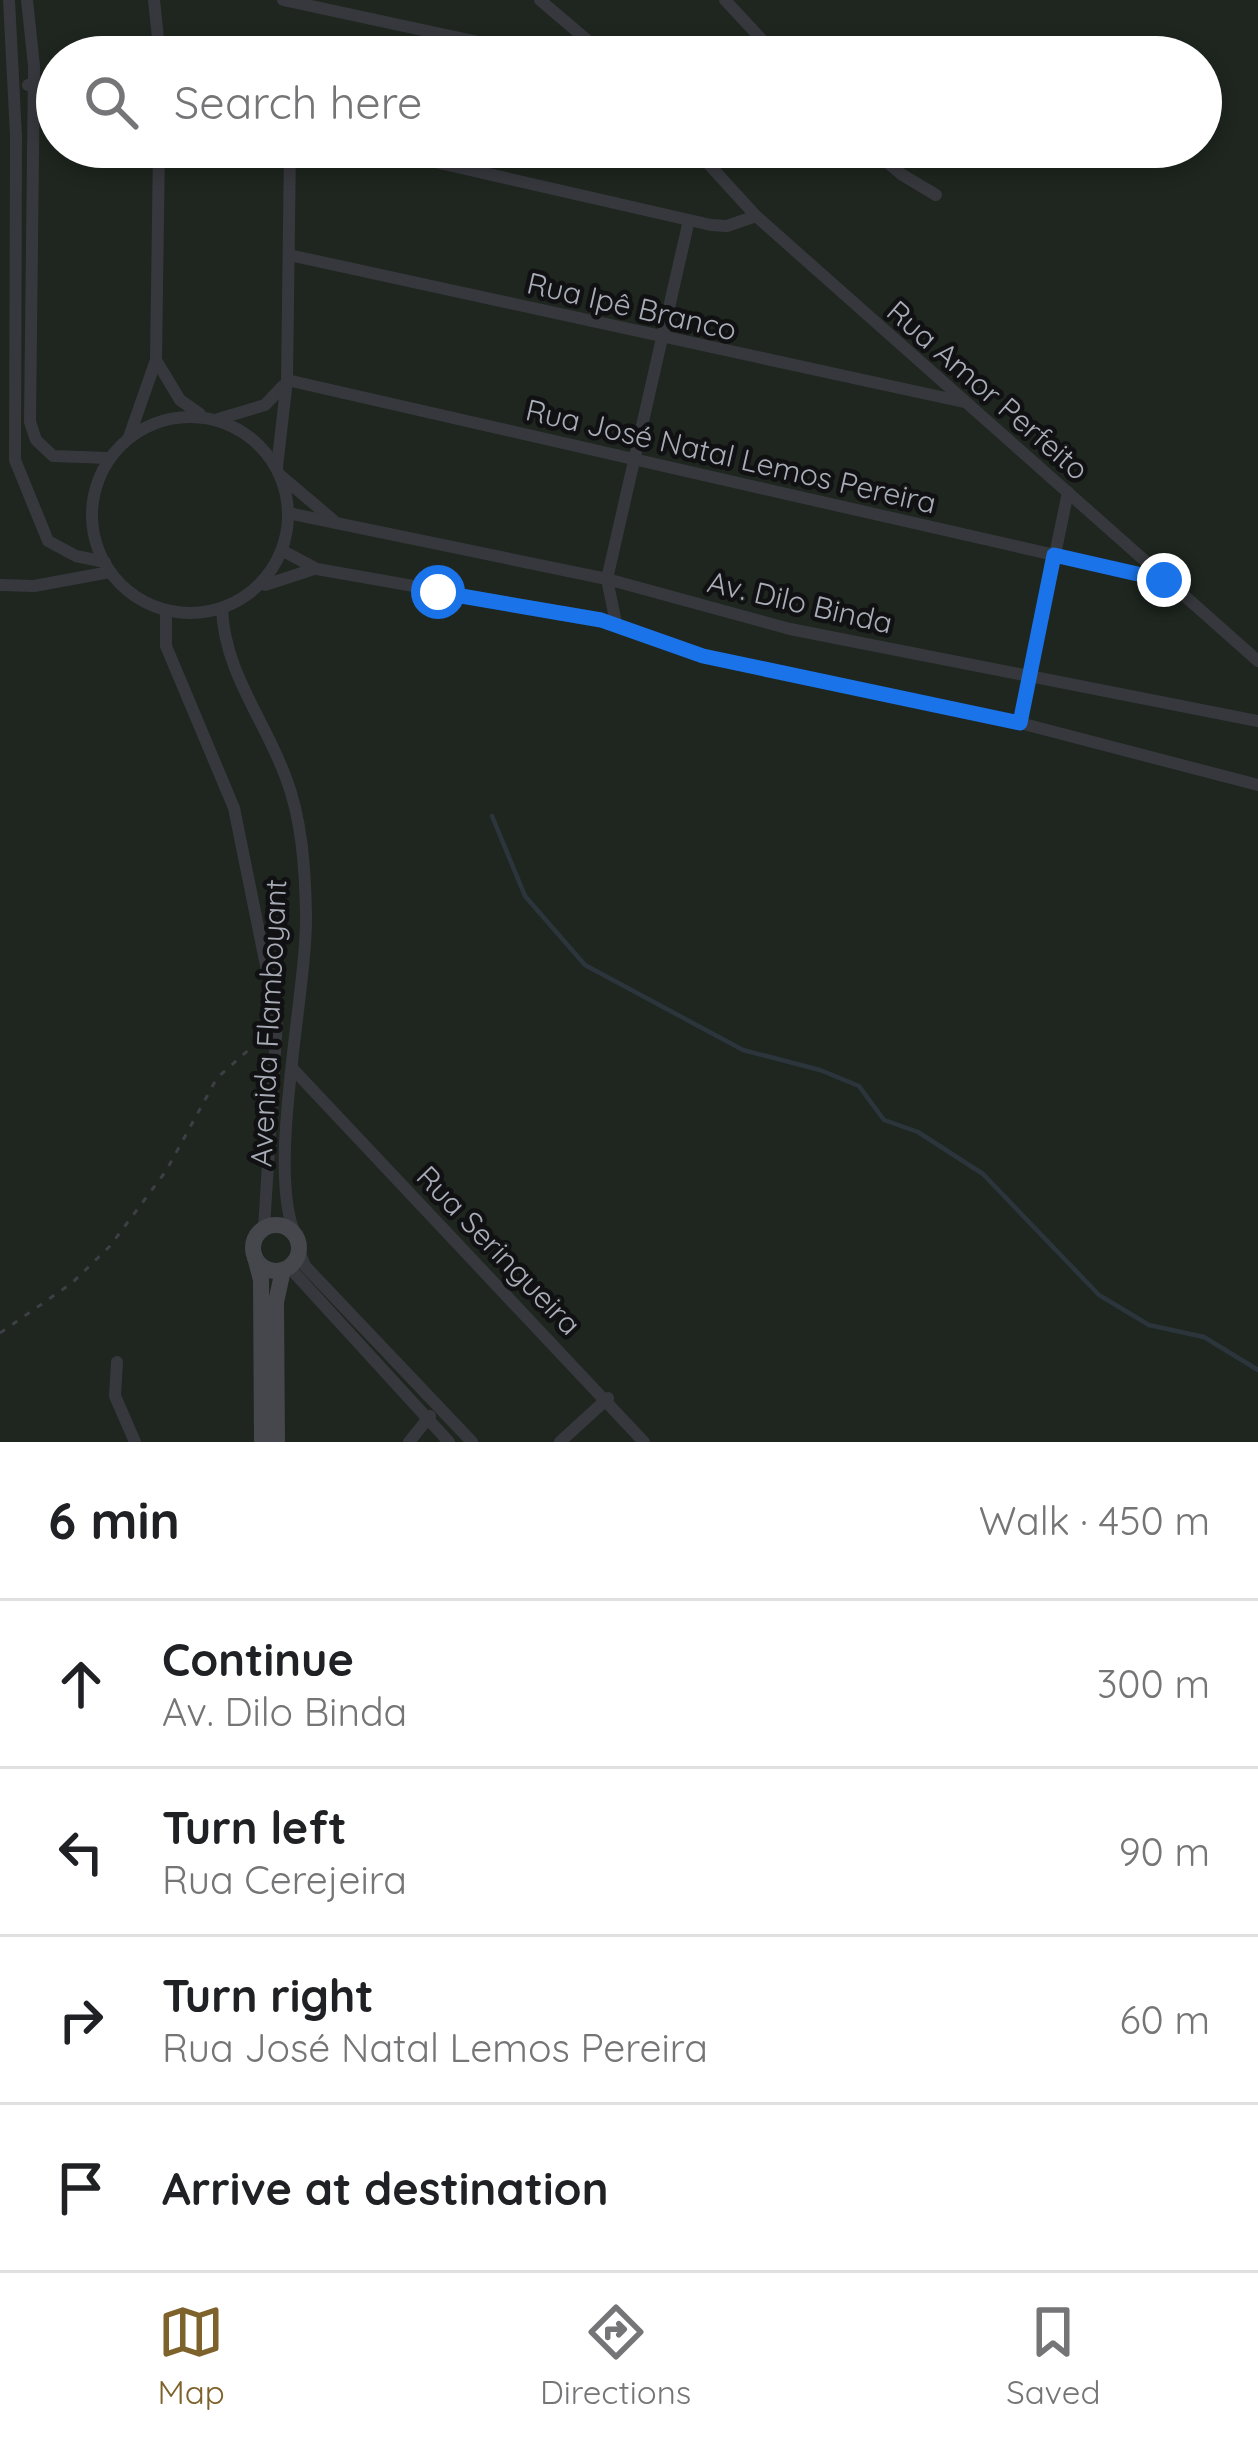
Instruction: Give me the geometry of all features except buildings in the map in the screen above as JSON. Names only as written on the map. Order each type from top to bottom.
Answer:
[{"type":"street","points":[[9,0],[15,85],[8,460],[48,541],[108,567]]},
{"type":"street","points":[[27,0],[34,85],[31,422],[36,440],[53,456],[110,458]]},
{"type":"street","points":[[154,0],[158,36]]},
{"type":"street","points":[[283,0],[340,7],[461,36]]},
{"type":"street","points":[[541,0],[583,36]]},
{"type":"street","points":[[725,0],[758,36]]},
{"type":"street","points":[[15,85],[34,85]]},
{"type":"street","points":[[128,438],[156,360],[159,168]]},
{"type":"street","points":[[253,591],[283,551],[289,513],[278,471],[286,380],[290,168]]},
{"type":"street","points":[[462,168],[689,220],[728,226],[756,216]]},
{"type":"street","name":"Rua Amor Perfeito","points":[[712,168],[756,216],[1258,661]]},
{"type":"street","points":[[899,168],[936,195]]},
{"type":"street","points":[[616,623],[608,579],[689,220]]},
{"type":"street","name":"Rua Ipê Branco","points":[[289,255],[965,402]]},
{"type":"street","points":[[156,360],[180,400],[247,434],[278,471],[334,520]]},
{"type":"street","points":[[286,380],[265,405],[211,418],[165,419],[128,438],[110,458],[92,512],[108,567],[135,597],[166,610],[222,608],[276,578],[317,569]]},
{"type":"street","name":"Rua José Natal Lemos Pereira","points":[[286,380],[1164,580]]},
{"type":"street","points":[[1020,723],[1068,493]]},
{"type":"street","name":"Av. Dilo Binda","points":[[289,513],[608,579],[790,629],[1258,721]]},
{"type":"street","points":[[283,551],[317,569],[616,623],[703,656],[1020,723],[1258,785]]},
{"type":"street","points":[[0,585],[34,586],[108,567]]},
{"type":"street","name":"Avenida Flamboyant","points":[[222,608],[235,672],[286,778],[302,839],[306,918],[292,1067],[286,1212],[292,1257],[276,1302],[277,1442]]},
{"type":"street","name":"Avenida Flamboyant","points":[[166,610],[162,625],[174,668],[235,808],[276,1028],[264,1228]]},
{"type":"street","name":"Rua Seringueira","points":[[292,1067],[608,1398],[644,1442]]},
{"type":"street","points":[[274,1096],[315,1094]]},
{"type":"street","points":[[262,1442],[261,1280],[255,1238],[264,1228],[283,1226],[292,1257],[449,1442]]},
{"type":"street","points":[[255,1257],[264,1267],[292,1257]]},
{"type":"street","points":[[292,1257],[472,1442]]},
{"type":"street","points":[[117,1362],[115,1396],[135,1442]]},
{"type":"street","points":[[560,1442],[608,1398]]},
{"type":"street","points":[[409,1442],[439,1407]]},
{"type":"path","points":[[0,1333],[72,1283],[110,1246],[166,1171],[218,1078],[276,1028]]},
{"type":"shaded area","points":[[0,0],[1258,0],[1258,1442],[0,1442]]},
{"type":"waterway","points":[[492,816],[525,896],[585,965],[743,1050],[820,1070],[859,1086],[884,1120],[918,1132],[983,1174],[1099,1295],[1149,1325],[1204,1337],[1258,1370]]},
{"type":"route","points":[[438,592],[616,623],[703,656],[1020,723],[1054,555],[1164,580]]}]
